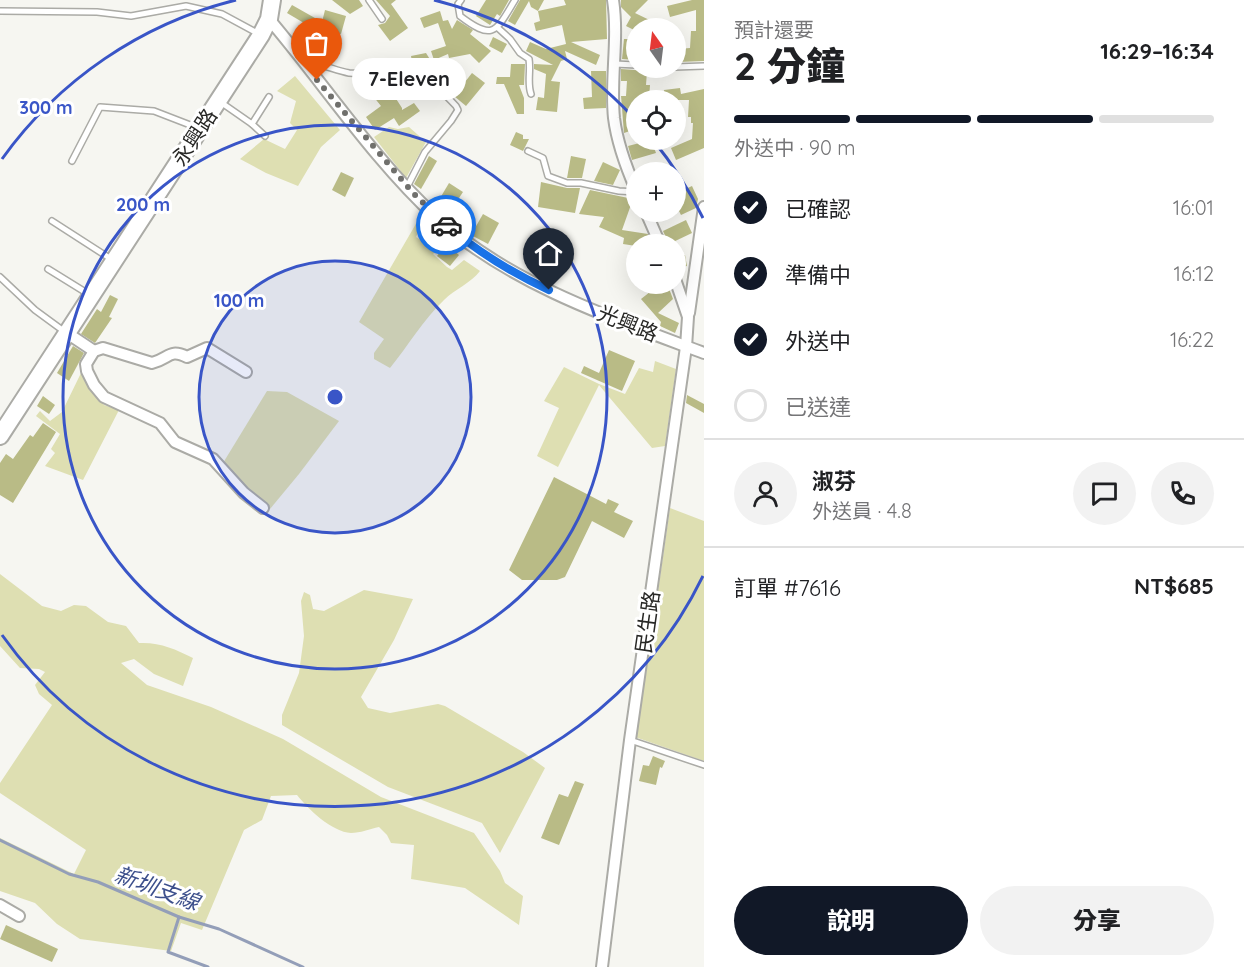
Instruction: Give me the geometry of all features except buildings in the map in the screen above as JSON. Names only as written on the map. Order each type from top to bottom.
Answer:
[{"type":"main road","points":[[269,20],[272,0]]},
{"type":"main road","name":"永興路","points":[[0,436],[269,20]]},
{"type":"street","points":[[613,0],[615,17],[614,118],[626,164]]},
{"type":"street","points":[[269,20],[407,187]]},
{"type":"street","name":"光興路","points":[[407,187],[438,218],[466,241],[529,281],[608,316],[704,354]]},
{"type":"street","points":[[688,316],[704,207]]},
{"type":"street","name":"民生路","points":[[602,967],[630,740],[686,347],[688,316],[680,294]]},
{"type":"street","points":[[67,333],[94,351]]},
{"type":"street","points":[[246,372],[207,348],[187,357],[171,352],[160,361],[152,363],[103,348],[94,351],[86,364],[94,385],[104,397],[160,423],[175,442],[213,459],[244,493],[263,508]]},
{"type":"street","points":[[0,905],[19,916]]},
{"type":"lane","points":[[369,0],[382,18]]},
{"type":"lane","points":[[461,0],[458,4],[460,16],[483,30],[498,28],[515,0]]},
{"type":"lane","points":[[0,11],[97,12],[132,16],[186,6],[222,14],[261,35]]},
{"type":"lane","points":[[498,28],[520,53],[529,59],[531,66],[528,86],[531,94]]},
{"type":"lane","points":[[302,62],[320,63],[350,73],[389,74],[423,80],[436,86],[456,106],[458,110],[425,152],[407,187]]},
{"type":"lane","points":[[615,64],[626,65]]},
{"type":"lane","points":[[686,67],[704,66]]},
{"type":"lane","points":[[252,124],[269,97]]},
{"type":"lane","points":[[218,100],[265,136]]},
{"type":"lane","points":[[72,161],[100,106],[154,111],[199,128]]},
{"type":"lane","points":[[528,151],[543,158],[548,176],[567,183],[581,183],[626,191]]},
{"type":"lane","points":[[52,221],[115,261]]},
{"type":"lane","points":[[48,269],[91,296]]},
{"type":"lane","points":[[0,277],[35,310],[67,333]]},
{"type":"lane","points":[[630,740],[704,765]]},
{"type":"green space","points":[[295,76],[340,130],[321,147],[298,186],[240,159],[264,139],[285,149],[297,130],[290,123],[296,101],[277,91]]},
{"type":"green space","points":[[389,127],[398,129],[409,127],[426,142],[406,178],[374,137]]},
{"type":"green space","points":[[417,222],[421,225],[416,237],[424,242],[432,234],[444,242],[433,254],[447,267],[452,270],[464,260],[480,271],[436,308],[390,368],[374,359],[374,353],[384,339],[359,322]]},
{"type":"green space","points":[[655,361],[676,369],[665,446],[652,448],[599,385],[558,467],[537,456],[559,408],[544,401],[564,367],[625,394],[639,368],[653,372]]},
{"type":"green space","points":[[81,373],[104,405],[119,410],[83,480],[45,466],[55,453],[51,449],[60,434],[36,416],[40,411],[50,421],[62,412]]},
{"type":"green space","points":[[267,391],[287,392],[339,421],[270,509],[244,487],[223,463]]},
{"type":"green space","points":[[670,508],[704,521],[704,761],[635,737]]},
{"type":"green space","points":[[0,574],[42,606],[61,611],[74,605],[86,606],[108,622],[126,626],[139,643],[167,647],[193,658],[183,686],[154,674],[134,659],[121,663],[147,685],[211,707],[283,739],[381,797],[474,833],[500,871],[505,883],[523,896],[519,925],[465,888],[411,879],[414,845],[391,843],[379,827],[351,833],[336,829],[307,807],[297,795],[271,796],[262,820],[244,830],[202,930],[181,923],[171,951],[80,939],[57,924],[35,903],[0,891],[0,838],[74,874],[86,850],[0,793],[0,783],[52,705],[39,694],[35,685],[45,672],[39,669],[20,668],[0,646]]},
{"type":"green space","points":[[364,590],[413,599],[394,640],[361,697],[368,708],[390,713],[438,704],[445,706],[523,752],[545,768],[500,853],[482,823],[388,787],[282,725],[282,715],[299,673],[304,636],[301,601],[304,592],[310,595],[313,609],[324,611]]},
{"type":"waterway","name":"新圳支線","points":[[0,840],[69,874],[98,882],[179,917],[219,929],[303,967]]},
{"type":"waterway","points":[[179,917],[168,952],[208,967]]},
{"type":"way so far","points":[[317,80],[414,194],[446,225]]},
{"type":"place","name":"7-Eleven","points":[[317,80]]},
{"type":"route","points":[[446,225],[495,260],[529,281],[549,290]]}]
